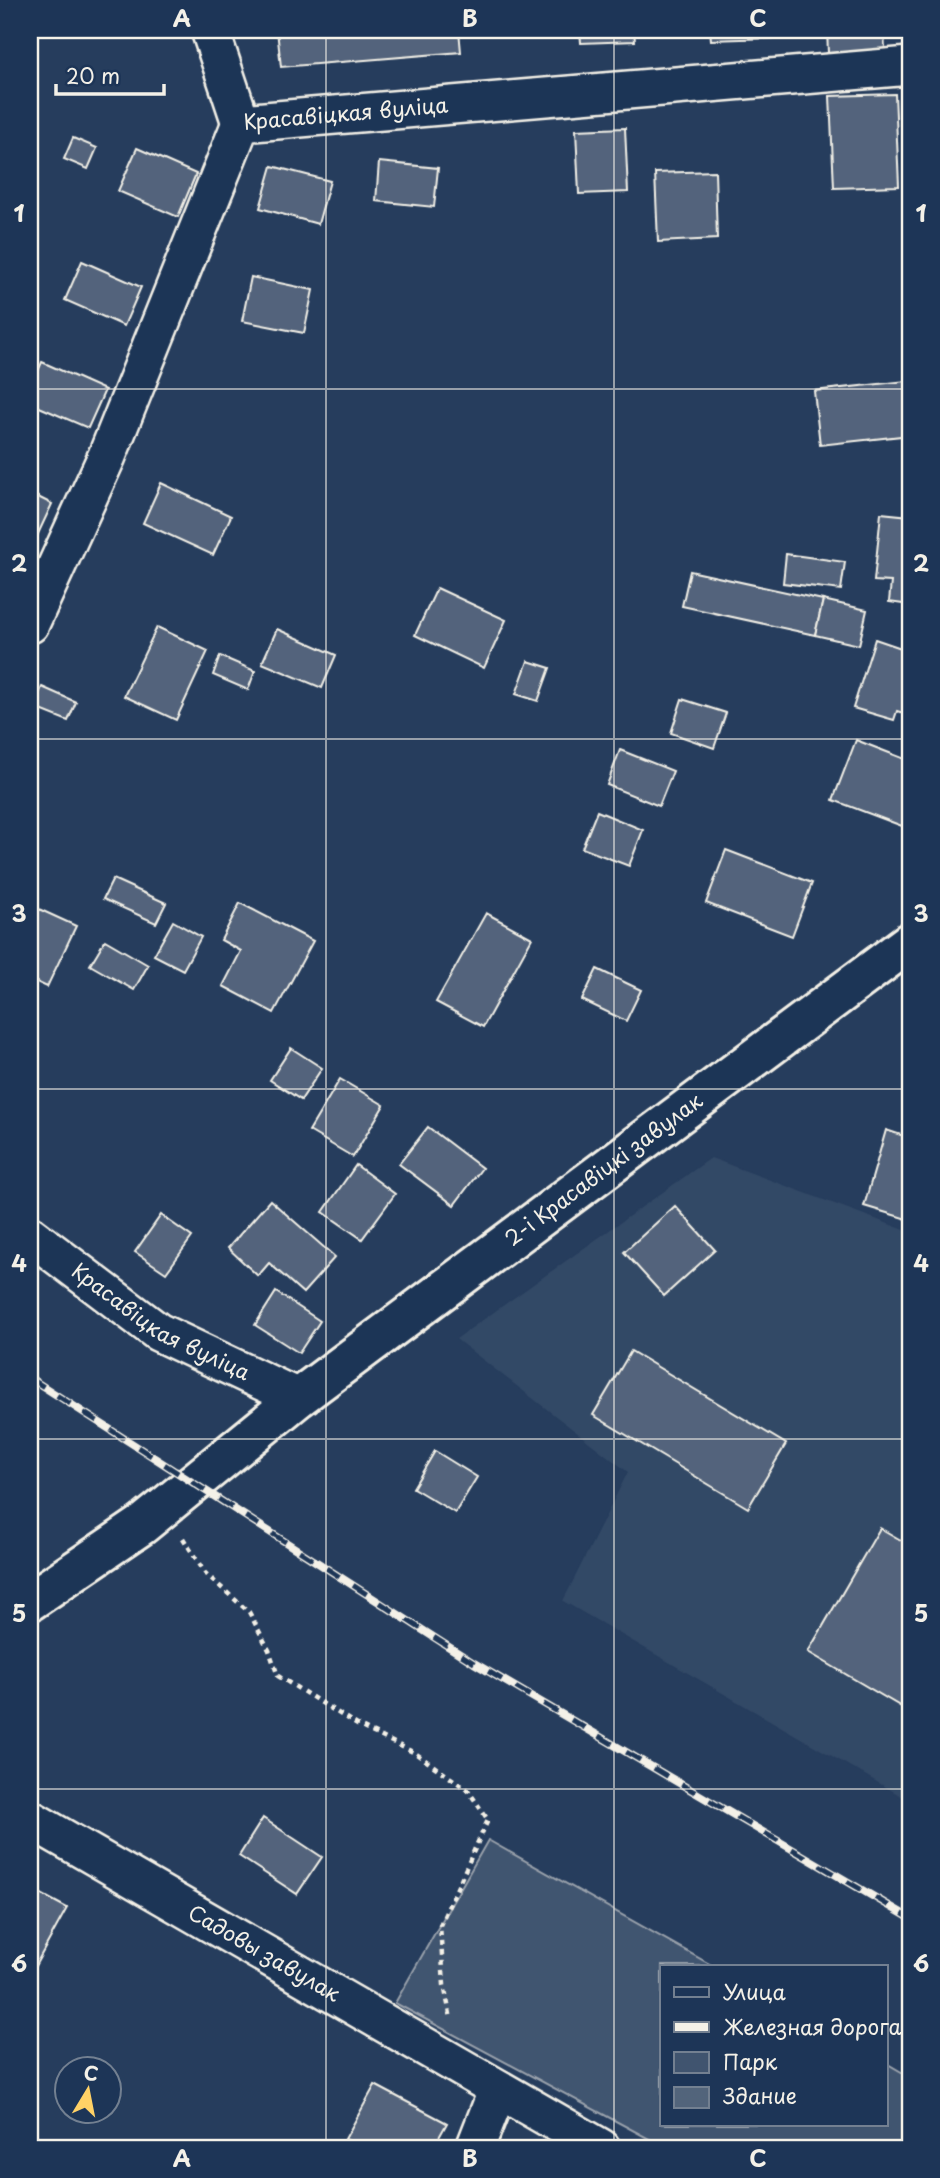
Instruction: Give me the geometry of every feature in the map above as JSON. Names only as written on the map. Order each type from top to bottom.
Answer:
[{"type":"main road","name":"2-і Красавіцкі завулак","points":[[30,1601],[142,1525],[298,1398],[910,942]]},
{"type":"street","points":[[210,30],[241,123]]},
{"type":"street","name":"Красавіцкая вуліца","points":[[30,624],[107,456],[241,123],[910,66]]},
{"type":"street","name":"Красавіцкая вуліца","points":[[30,1235],[158,1332],[298,1398]]},
{"type":"street","name":"Садовы завулак","points":[[30,1819],[600,2148]]},
{"type":"street","points":[[475,2148],[498,2089]]},
{"type":"path","points":[[183,1494],[183,1538],[205,1573],[249,1612],[269,1650],[278,1676],[359,1726],[415,1753],[468,1790],[488,1820],[440,1925],[443,1984],[453,2026]]},
{"type":"shaded area","points":[[711,1158],[910,1232],[910,1801],[563,1601],[628,1472],[456,1339]]},
{"type":"green space","points":[[488,1840],[711,1965],[660,1965],[660,2126],[888,2126],[888,2064],[910,2077],[910,2148],[666,2148],[395,2003]]},
{"type":"building","points":[[277,30],[459,30],[461,52],[281,67]]},
{"type":"building","points":[[580,30],[634,30],[635,41],[581,43]]},
{"type":"building","points":[[710,30],[775,30],[775,38],[711,40]]},
{"type":"building","points":[[827,30],[884,30],[885,50],[828,53]]},
{"type":"building","points":[[895,94],[899,186],[834,188],[830,96]]},
{"type":"building","points":[[625,128],[628,192],[579,194],[576,130]]},
{"type":"building","points":[[73,138],[97,148],[88,169],[64,159]]},
{"type":"building","points":[[137,148],[196,174],[178,217],[118,191]]},
{"type":"building","points":[[379,162],[438,168],[434,207],[376,201]]},
{"type":"building","points":[[272,166],[330,181],[318,224],[260,208]]},
{"type":"building","points":[[715,171],[717,239],[658,242],[655,173]]},
{"type":"building","points":[[82,261],[141,287],[124,326],[65,300]]},
{"type":"building","points":[[251,277],[313,290],[304,333],[242,321]]},
{"type":"building","points":[[42,362],[105,390],[88,428],[30,403],[30,389]]},
{"type":"building","points":[[906,381],[910,435],[820,445],[814,391]]},
{"type":"building","points":[[161,483],[231,516],[213,555],[143,523]]},
{"type":"building","points":[[30,493],[52,504],[30,551]]},
{"type":"building","points":[[881,513],[910,516],[910,605],[889,602],[891,582],[874,581]]},
{"type":"building","points":[[786,554],[845,562],[841,590],[783,583]]},
{"type":"building","points":[[690,571],[823,600],[815,635],[682,606]]},
{"type":"building","points":[[437,588],[506,620],[484,668],[415,635]]},
{"type":"building","points":[[823,600],[867,610],[859,645],[815,635]]},
{"type":"building","points":[[157,627],[208,651],[176,720],[124,696]]},
{"type":"building","points":[[277,629],[336,655],[322,688],[262,663]]},
{"type":"building","points":[[875,639],[910,651],[910,715],[897,711],[894,720],[853,708]]},
{"type":"building","points":[[220,656],[255,671],[248,690],[213,675]]},
{"type":"building","points":[[528,661],[550,668],[538,701],[516,694]]},
{"type":"building","points":[[42,687],[76,702],[68,721],[33,707]]},
{"type":"building","points":[[682,699],[726,713],[714,748],[671,733]]},
{"type":"building","points":[[856,740],[910,761],[910,829],[833,800]]},
{"type":"building","points":[[620,750],[673,771],[659,806],[607,785]]},
{"type":"building","points":[[597,811],[643,830],[629,866],[582,848]]},
{"type":"building","points":[[726,850],[812,883],[792,936],[706,903]]},
{"type":"building","points":[[113,879],[166,903],[156,923],[103,899]]},
{"type":"building","points":[[240,903],[313,941],[274,1013],[223,986],[241,951],[221,940]]},
{"type":"building","points":[[30,905],[76,926],[47,987],[30,979]]},
{"type":"building","points":[[486,913],[532,938],[483,1027],[436,1002]]},
{"type":"building","points":[[173,921],[201,937],[183,970],[154,955]]},
{"type":"building","points":[[105,940],[148,965],[134,990],[90,965]]},
{"type":"building","points":[[597,969],[641,990],[626,1021],[582,1000]]},
{"type":"building","points":[[291,1048],[322,1068],[301,1100],[270,1080]]},
{"type":"building","points":[[340,1079],[384,1105],[353,1157],[309,1131]]},
{"type":"building","points":[[428,1127],[482,1168],[454,1205],[399,1164]]},
{"type":"building","points":[[886,1130],[910,1138],[910,1220],[864,1206]]},
{"type":"building","points":[[356,1165],[395,1194],[362,1239],[323,1212]]},
{"type":"building","points":[[270,1200],[335,1257],[303,1293],[269,1263],[258,1276],[228,1248]]},
{"type":"building","points":[[675,1206],[715,1250],[664,1296],[624,1252]]},
{"type":"building","points":[[161,1215],[192,1237],[166,1273],[135,1252]]},
{"type":"building","points":[[276,1292],[320,1321],[299,1353],[255,1325]]},
{"type":"building","points":[[631,1351],[786,1444],[748,1508],[593,1415]]},
{"type":"building","points":[[435,1451],[477,1477],[455,1513],[413,1488]]},
{"type":"building","points":[[880,1528],[906,1543],[910,1536],[910,1712],[808,1652]]},
{"type":"building","points":[[263,1818],[322,1857],[297,1894],[239,1856]]},
{"type":"building","points":[[30,1888],[67,1908],[30,1975]]},
{"type":"building","points":[[375,2085],[447,2123],[433,2148],[362,2148],[345,2139]]},
{"type":"railway","points":[[30,1378],[474,1663],[910,1918]]}]
